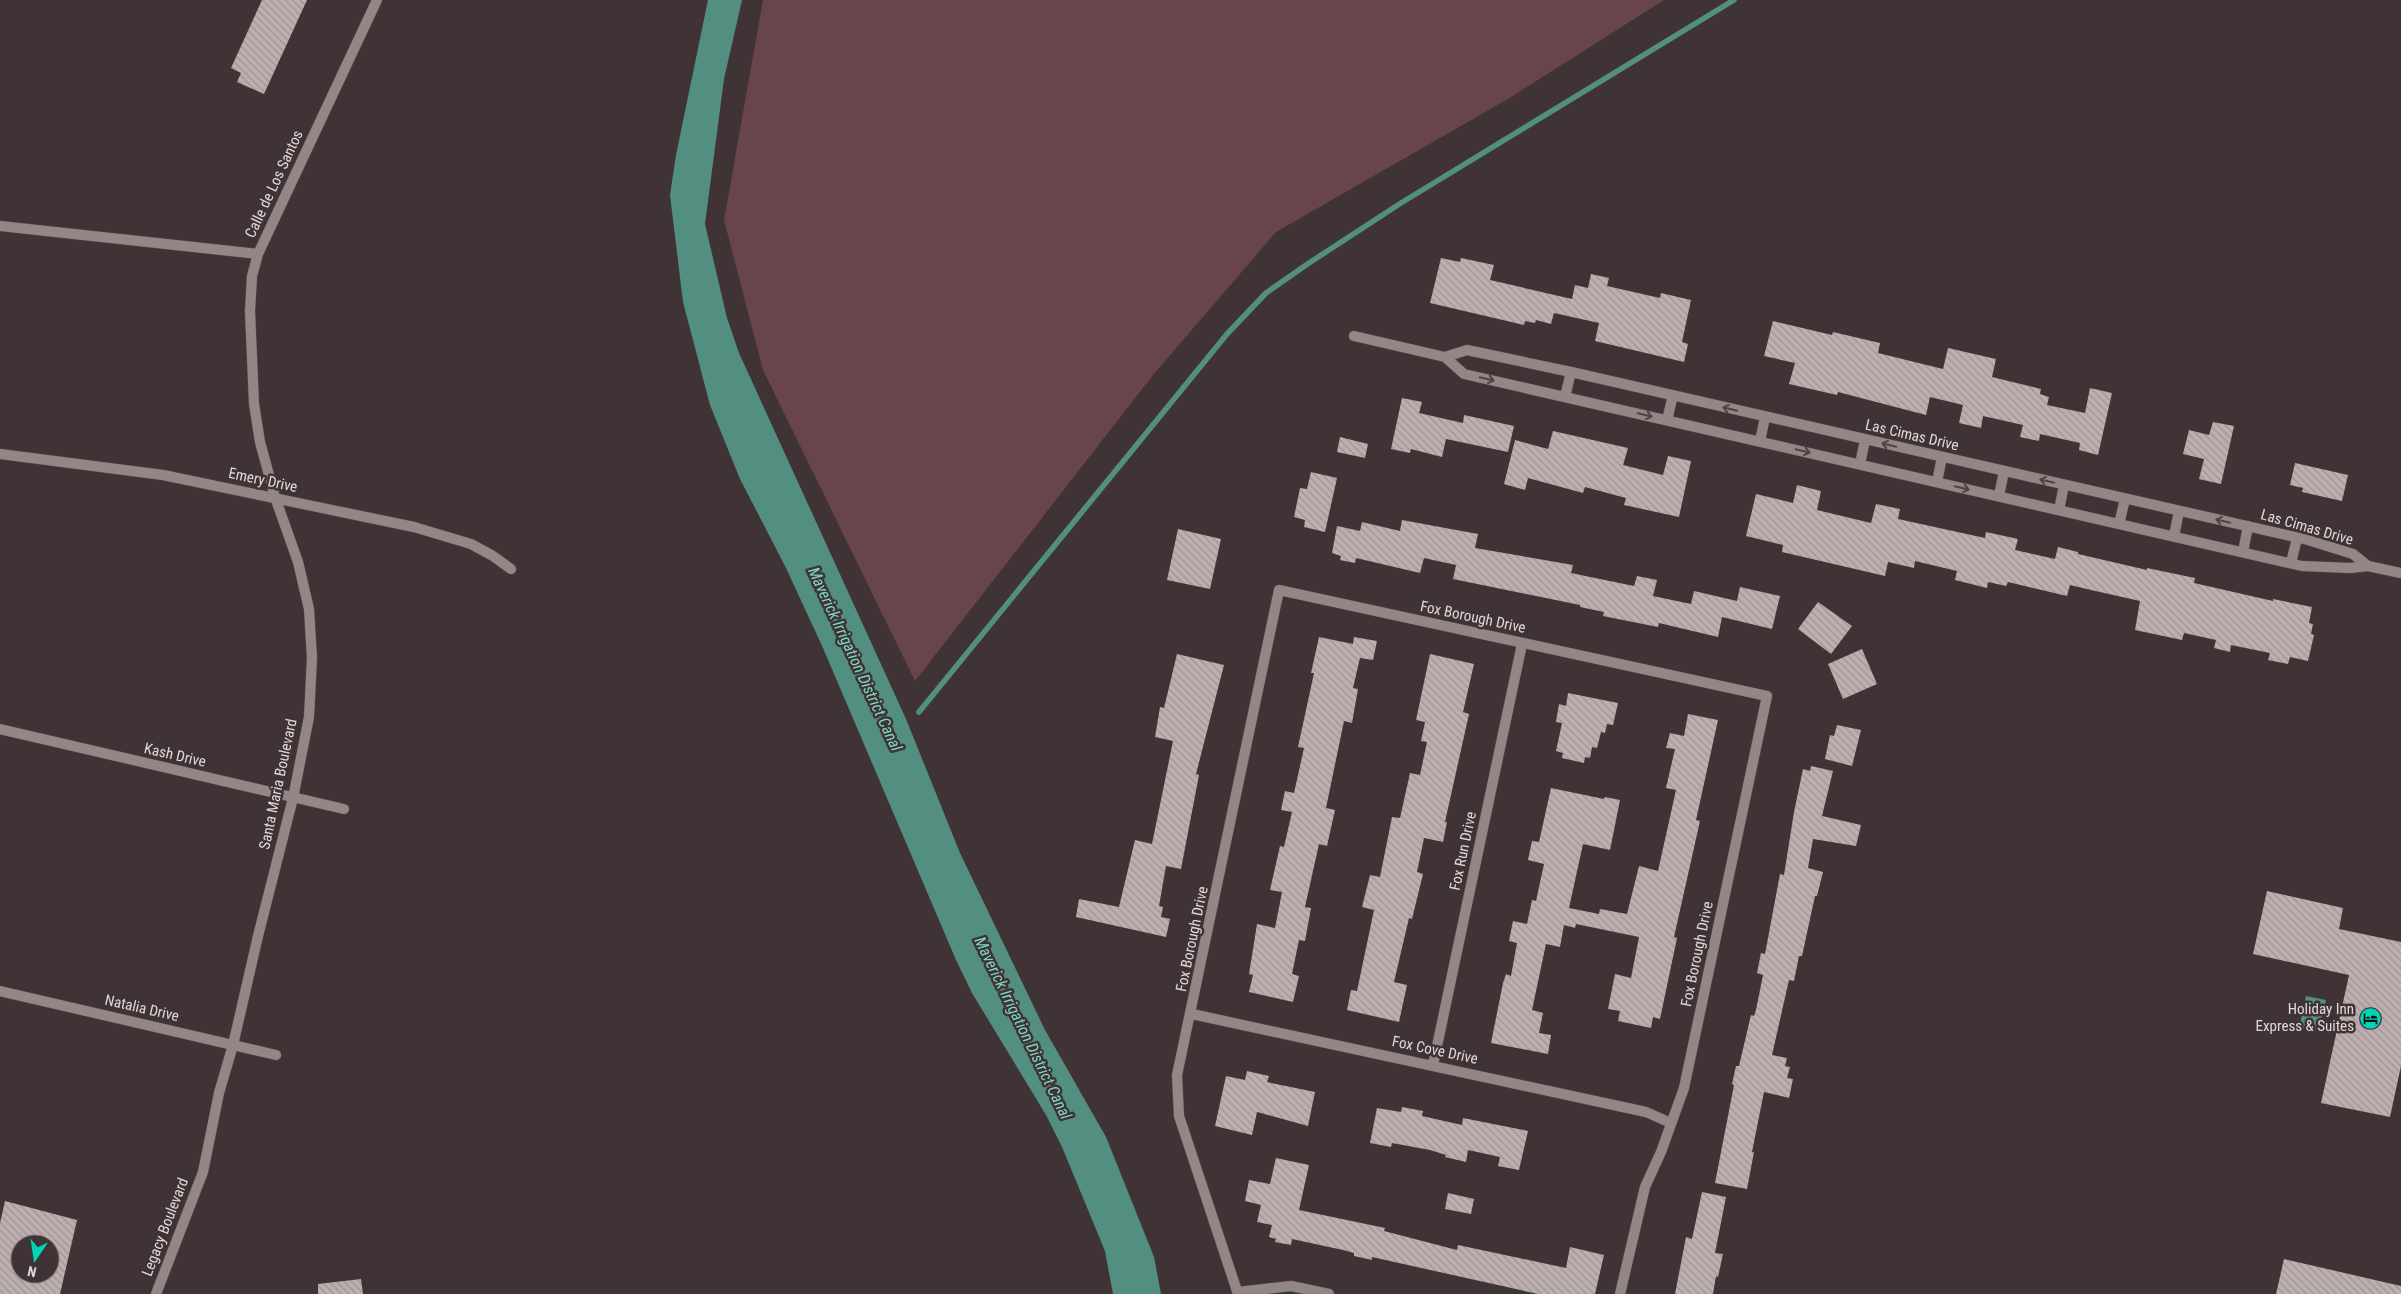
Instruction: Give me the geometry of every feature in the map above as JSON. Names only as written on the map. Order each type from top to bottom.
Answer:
[{"type":"street","name":"Calle de Los Santos","points":[[0,226],[258,254],[376,0]]},
{"type":"street","name":"Santa Maria Boulevard","points":[[203,1172],[219,1093],[234,1045],[258,936],[294,798],[309,717],[312,658],[309,609],[298,562],[275,498],[260,442],[254,404],[250,311],[252,276],[258,254]]},
{"type":"street","name":"Las Cimas Drive","points":[[1354,336],[1445,357],[1464,374],[2242,552],[2292,563],[2350,568],[2368,566],[2401,573]]},
{"type":"street","name":"Las Cimas Drive","points":[[1445,357],[1467,350],[1571,372],[2248,526],[2352,554],[2368,566]]},
{"type":"street","points":[[1565,397],[1571,372]]},
{"type":"street","points":[[1667,420],[1673,396]]},
{"type":"street","points":[[1760,441],[1765,417]]},
{"type":"street","points":[[1860,464],[1865,440]]},
{"type":"street","name":"Emery Drive","points":[[0,454],[163,475],[445,535],[471,544],[511,569]]},
{"type":"street","points":[[1937,482],[1942,457]]},
{"type":"street","points":[[1999,496],[2004,471]]},
{"type":"street","points":[[2059,510],[2064,485]]},
{"type":"street","points":[[2119,524],[2125,499]]},
{"type":"street","points":[[2174,536],[2180,511]]},
{"type":"street","points":[[2242,552],[2248,526]]},
{"type":"street","points":[[2292,563],[2297,538]]},
{"type":"street","name":"Fox Borough Drive","points":[[1238,1293],[1179,1116],[1177,1075],[1192,1014],[1279,590],[1767,696],[1684,1088],[1645,1187],[1620,1294]]},
{"type":"street","name":"Fox Run Drive","points":[[1433,1065],[1522,644]]},
{"type":"street","name":"Kash Drive","points":[[0,729],[344,809]]},
{"type":"street","name":"Natalia Drive","points":[[0,991],[276,1055]]},
{"type":"street","name":"Fox Cove Drive","points":[[1192,1014],[1646,1112],[1670,1123]]},
{"type":"street","name":"Legacy Boulevard","points":[[156,1294],[203,1172]]},
{"type":"street","points":[[1238,1293],[1291,1286],[1329,1294]]},
{"type":"shaded area","points":[[763,0],[1664,0],[1508,99],[1276,232],[1153,375],[915,681],[763,370],[724,220]]},
{"type":"water","name":"Maverick Irrigation District Canal","points":[[708,0],[742,0],[724,79],[705,224],[727,318],[739,353],[906,719],[960,853],[1045,1030],[1106,1137],[1154,1257],[1161,1294],[1113,1294],[1105,1251],[1062,1147],[1046,1115],[972,993],[956,960],[823,648],[786,568],[740,479],[710,405],[683,302],[670,195],[676,155]]},
{"type":"water","points":[[2306,996],[2326,1000],[2319,1032],[2299,1028]]},
{"type":"building","points":[[262,0],[307,0],[264,94],[237,82],[241,73],[231,68]]},
{"type":"building","points":[[1441,258],[1460,262],[1461,258],[1494,265],[1490,280],[1572,299],[1575,285],[1588,288],[1591,274],[1609,278],[1607,286],[1660,298],[1661,293],[1691,300],[1682,342],[1688,344],[1684,362],[1595,341],[1599,323],[1554,313],[1551,324],[1536,320],[1535,323],[1525,321],[1524,325],[1430,303]]},
{"type":"building","points":[[1773,321],[1832,335],[1833,332],[1880,343],[1878,353],[1943,369],[1948,348],[1996,359],[1992,377],[2041,389],[2040,394],[2049,397],[2047,405],[2085,413],[2090,388],[2112,393],[2098,455],[2079,450],[2080,443],[2040,434],[2039,441],[2020,437],[2023,425],[1983,416],[1981,428],[1959,423],[1963,405],[1930,397],[1926,415],[1838,392],[1837,395],[1789,384],[1795,363],[1764,356]]},
{"type":"building","points":[[1402,398],[1422,402],[1419,413],[1463,423],[1464,415],[1514,426],[1508,452],[1446,439],[1442,457],[1411,449],[1410,453],[1391,449]]},
{"type":"building","points":[[2213,422],[2234,426],[2221,484],[2199,479],[2204,459],[2183,454],[2189,430],[2209,435]]},
{"type":"building","points":[[1553,431],[1628,448],[1623,465],[1663,475],[1668,456],[1691,461],[1679,517],[1624,505],[1626,498],[1585,487],[1583,493],[1528,478],[1525,490],[1504,484],[1515,440],[1548,449]]},
{"type":"building","points":[[1340,437],[1368,444],[1365,458],[1337,452]]},
{"type":"building","points":[[2295,463],[2348,475],[2342,501],[2302,492],[2303,488],[2290,485]]},
{"type":"building","points":[[1311,472],[1337,478],[1325,532],[1304,527],[1305,520],[1294,517],[1300,488],[1307,489]]},
{"type":"building","points":[[1797,485],[1821,491],[1817,510],[1871,523],[1876,504],[1900,509],[1898,519],[1985,538],[1986,532],[2018,539],[2015,550],[2055,559],[2058,547],[2078,552],[2078,554],[2147,570],[2147,568],[2195,578],[2194,583],[2273,601],[2273,599],[2312,607],[2309,623],[2313,624],[2311,634],[2314,635],[2308,661],[2290,657],[2288,664],[2268,660],[2270,653],[2231,645],[2230,652],[2214,648],[2216,640],[2184,633],[2182,640],[2135,630],[2140,601],[2070,585],[2067,596],[2008,582],[2006,586],[1988,582],[1987,588],[1955,580],[1957,571],[1915,561],[1914,568],[1888,562],[1885,576],[1782,552],[1783,545],[1746,536],[1756,494],[1793,503]]},
{"type":"building","points":[[1402,520],[1478,534],[1475,548],[1573,565],[1571,573],[1634,586],[1637,576],[1657,580],[1653,596],[1691,604],[1694,591],[1737,601],[1740,587],[1780,596],[1772,629],[1722,617],[1718,637],[1659,623],[1658,627],[1603,616],[1604,612],[1580,607],[1580,605],[1453,579],[1456,565],[1424,558],[1420,573],[1356,558],[1355,563],[1340,560],[1341,556],[1332,553],[1337,526],[1360,531],[1362,522],[1400,531]]},
{"type":"building","points":[[1178,529],[1221,539],[1210,589],[1167,580]]},
{"type":"building","points":[[1818,602],[1852,626],[1831,654],[1798,629]]},
{"type":"building","points":[[1319,637],[1353,644],[1354,637],[1377,641],[1373,660],[1360,658],[1353,688],[1358,689],[1352,723],[1344,721],[1326,808],[1335,810],[1327,846],[1319,844],[1305,907],[1311,908],[1305,941],[1299,940],[1292,974],[1299,976],[1293,1002],[1249,992],[1253,975],[1249,974],[1257,924],[1275,928],[1282,892],[1270,890],[1280,846],[1284,847],[1292,812],[1281,810],[1285,791],[1294,793],[1304,748],[1298,747],[1314,673],[1311,673]]},
{"type":"building","points":[[1862,649],[1877,684],[1843,699],[1828,664]]},
{"type":"building","points":[[1177,654],[1224,665],[1196,774],[1199,775],[1181,869],[1166,866],[1159,906],[1163,907],[1161,917],[1170,919],[1166,937],[1076,917],[1079,899],[1119,907],[1135,840],[1152,844],[1173,741],[1155,737],[1160,707],[1164,708]]},
{"type":"building","points":[[1430,654],[1474,664],[1463,712],[1469,714],[1445,822],[1447,822],[1443,842],[1424,838],[1417,872],[1423,874],[1412,919],[1409,918],[1394,982],[1407,985],[1399,1022],[1347,1010],[1351,990],[1357,991],[1374,910],[1362,907],[1370,875],[1380,877],[1392,817],[1400,818],[1410,773],[1420,775],[1427,742],[1421,741],[1425,722],[1416,720]]},
{"type":"building","points":[[1568,693],[1618,703],[1613,725],[1607,724],[1605,733],[1601,732],[1597,748],[1592,747],[1590,758],[1585,757],[1584,763],[1562,758],[1563,753],[1556,751],[1562,723],[1556,722],[1559,704],[1566,706]]},
{"type":"building","points":[[1688,714],[1718,720],[1696,820],[1700,821],[1674,937],[1677,938],[1660,1019],[1653,1017],[1651,1028],[1618,1021],[1620,1011],[1608,1009],[1615,974],[1631,978],[1639,937],[1576,924],[1575,928],[1564,925],[1560,947],[1546,944],[1532,1010],[1543,1013],[1539,1033],[1551,1035],[1548,1054],[1491,1043],[1503,983],[1506,974],[1511,976],[1517,943],[1509,941],[1513,921],[1527,924],[1532,900],[1536,901],[1544,864],[1528,860],[1532,841],[1539,842],[1551,788],[1604,799],[1605,797],[1620,800],[1610,850],[1583,844],[1569,908],[1599,914],[1600,909],[1627,914],[1639,866],[1658,871],[1676,790],[1666,788],[1675,749],[1666,748],[1670,733],[1684,736]]},
{"type":"building","points":[[1837,725],[1861,730],[1852,766],[1825,759],[1830,735],[1834,736]]},
{"type":"building","points":[[1811,766],[1833,771],[1822,816],[1861,825],[1856,846],[1813,839],[1808,868],[1823,872],[1817,896],[1815,896],[1802,956],[1799,956],[1794,981],[1789,980],[1772,1055],[1787,1058],[1785,1066],[1790,1067],[1787,1078],[1793,1079],[1789,1098],[1764,1092],[1747,1189],[1715,1183],[1736,1066],[1739,1066],[1751,1015],[1754,1016],[1756,1010],[1763,975],[1757,973],[1761,953],[1765,954],[1780,874],[1784,875],[1803,769],[1810,771]]},
{"type":"building","name":"Holiday Inn Express & Suites","points":[[2267,891],[2343,908],[2339,929],[2401,942],[2401,1066],[2390,1117],[2321,1103],[2349,975],[2253,954]]},
{"type":"building","points":[[1247,1071],[1269,1076],[1267,1082],[1315,1092],[1308,1126],[1257,1112],[1252,1135],[1215,1126],[1226,1076],[1245,1080]]},
{"type":"building","points":[[1402,1107],[1423,1111],[1422,1116],[1462,1125],[1463,1118],[1528,1131],[1519,1170],[1498,1166],[1500,1157],[1468,1150],[1466,1162],[1445,1157],[1446,1155],[1430,1150],[1392,1143],[1391,1147],[1370,1143],[1377,1108],[1401,1112]]},
{"type":"building","points":[[1276,1158],[1309,1165],[1299,1210],[1385,1228],[1384,1231],[1457,1250],[1458,1245],[1566,1268],[1570,1247],[1604,1255],[1595,1294],[1538,1294],[1372,1257],[1372,1260],[1354,1256],[1354,1253],[1292,1239],[1291,1245],[1275,1242],[1276,1239],[1269,1237],[1272,1225],[1257,1222],[1261,1205],[1245,1201],[1249,1180],[1270,1184]]},
{"type":"building","points":[[1702,1192],[1726,1197],[1715,1253],[1723,1254],[1718,1277],[1716,1276],[1713,1294],[1675,1294],[1686,1237],[1692,1239]]},
{"type":"building","points":[[1448,1193],[1474,1199],[1471,1214],[1445,1209]]},
{"type":"building","points":[[5,1201],[77,1220],[60,1294],[0,1294],[0,1223]]},
{"type":"building","points":[[2284,1259],[2401,1286],[2401,1294],[2276,1294]]},
{"type":"building","points":[[361,1279],[363,1294],[318,1294],[318,1284]]},
{"type":"waterway","points":[[919,712],[1227,334],[1266,293],[1401,203],[1734,0]]},
{"type":"place","name":"Holiday Inn Express & Suites","points":[[2370,1018]]}]
